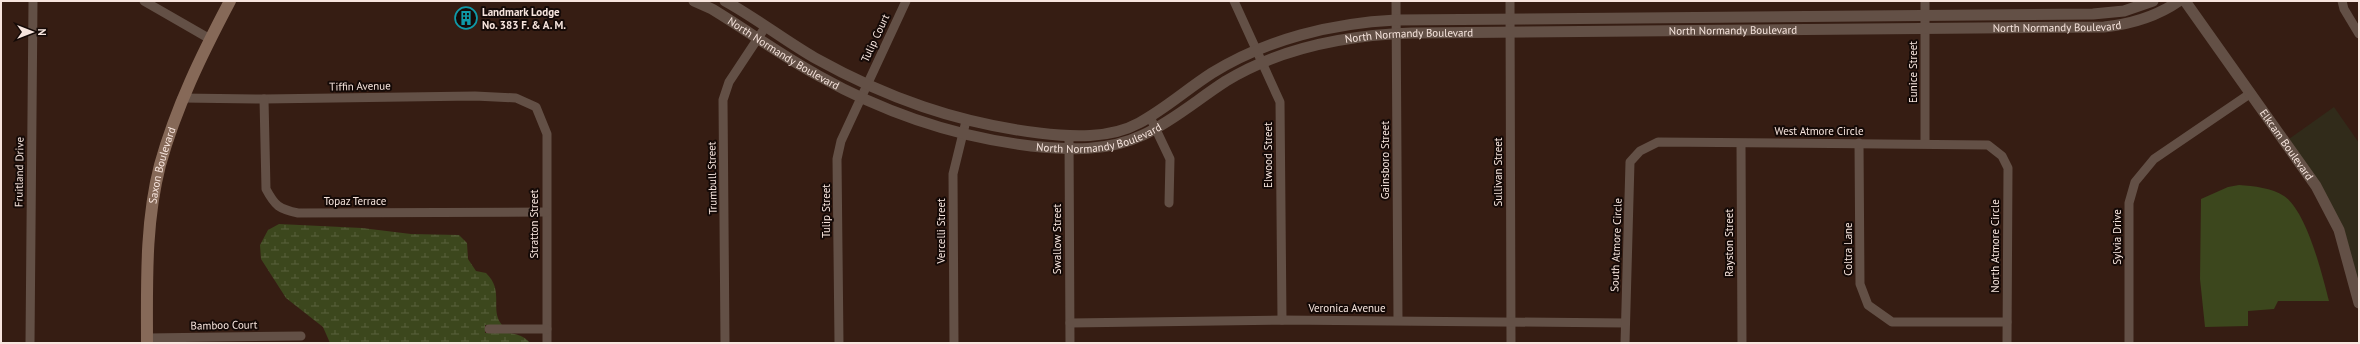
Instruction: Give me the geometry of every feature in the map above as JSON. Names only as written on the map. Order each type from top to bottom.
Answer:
[{"type":"main road","name":"Saxon Boulevard","points":[[147,341],[147,278],[150,220],[160,167],[182,98],[230,1]]},
{"type":"street","name":"Fruitland Drive","points":[[30,343],[33,1]]},
{"type":"street","points":[[144,1],[210,39]]},
{"type":"street","name":"North Normandy Boulevard","points":[[694,1],[712,9],[816,75],[861,98],[898,114],[963,134],[1015,144],[1069,150],[1094,149],[1119,144],[1156,129],[1222,84],[1262,63],[1333,40],[1396,33],[2109,27],[2145,19],[2167,10],[2179,1]]},
{"type":"street","name":"North Normandy Boulevard","points":[[725,1],[813,57],[867,85],[909,103],[966,121],[1069,136],[1112,132],[1137,124],[1150,117],[1214,72],[1257,51],[1322,29],[1396,20],[2113,13],[2135,8],[2153,1]]},
{"type":"street","name":"Tulip Court","points":[[867,85],[906,1]]},
{"type":"street","name":"Elwood Street","points":[[1234,1],[1280,102],[1282,320]]},
{"type":"street","name":"Gainsboro Street","points":[[1396,1],[1398,320]]},
{"type":"street","name":"Sullivan Street","points":[[1510,1],[1511,343]]},
{"type":"street","name":"Eunice Street","points":[[1925,1],[1925,143]]},
{"type":"street","name":"Elkcam Boulevard","points":[[2185,1],[2316,186],[2339,230],[2359,303]]},
{"type":"street","points":[[2342,1],[2344,9],[2359,34]]},
{"type":"street","name":"Trumbull Street","points":[[725,343],[723,100],[729,82],[757,37],[766,26]]},
{"type":"street","name":"Tulip Street","points":[[838,343],[838,159],[841,141],[867,85]]},
{"type":"street","name":"Sylvia Drive","points":[[2129,343],[2130,204],[2135,182],[2154,159],[2251,93]]},
{"type":"street","name":"Tiffin Avenue","points":[[182,98],[264,99],[475,96],[516,98],[536,107]]},
{"type":"street","name":"Topaz Terrace","points":[[264,99],[266,189],[271,199],[281,210],[298,213],[546,212]]},
{"type":"street","name":"Stratton Street","points":[[536,107],[547,134],[546,212],[548,343]]},
{"type":"street","points":[[1150,117],[1170,159],[1169,203]]},
{"type":"street","name":"Vercelli Street","points":[[954,343],[953,174],[966,121]]},
{"type":"street","name":"Swallow Street","points":[[1069,136],[1070,343]]},
{"type":"street","name":"West Atmore Circle","points":[[1640,151],[1658,142],[1741,144],[1925,143],[1988,145],[1999,153]]},
{"type":"street","name":"Coltra Lane","points":[[1859,143],[1860,284],[1868,305],[1892,322],[2007,322]]},
{"type":"street","name":"Rayston Street","points":[[1741,144],[1742,343]]},
{"type":"street","name":"South Atmore Circle","points":[[1625,343],[1630,162],[1640,151]]},
{"type":"street","name":"North Atmore Circle","points":[[1999,153],[2008,168],[2007,343]]},
{"type":"street","name":"Veronica Avenue","points":[[1070,323],[1398,320],[1625,323]]},
{"type":"street","points":[[489,329],[547,328]]},
{"type":"street","name":"Bamboo Court","points":[[147,341],[301,336]]},
{"type":"shaded area","points":[[2334,107],[2359,143],[2359,285],[2344,229],[2289,139]]},
{"type":"green space","points":[[2239,185],[2274,191],[2284,196],[2292,204],[2300,215],[2312,244],[2329,301],[2278,301],[2274,309],[2248,311],[2248,326],[2205,327],[2200,279],[2201,199],[2228,187]]},
{"type":"green space","points":[[279,224],[362,228],[411,234],[459,235],[467,243],[468,259],[476,271],[486,273],[492,280],[495,287],[498,319],[502,325],[485,325],[485,333],[515,334],[526,339],[530,343],[330,343],[323,327],[286,298],[261,259],[260,245],[268,230]]},
{"type":"place","name":"Landmark Lodge No. 383 F. & A. M.","points":[[466,18]]}]
